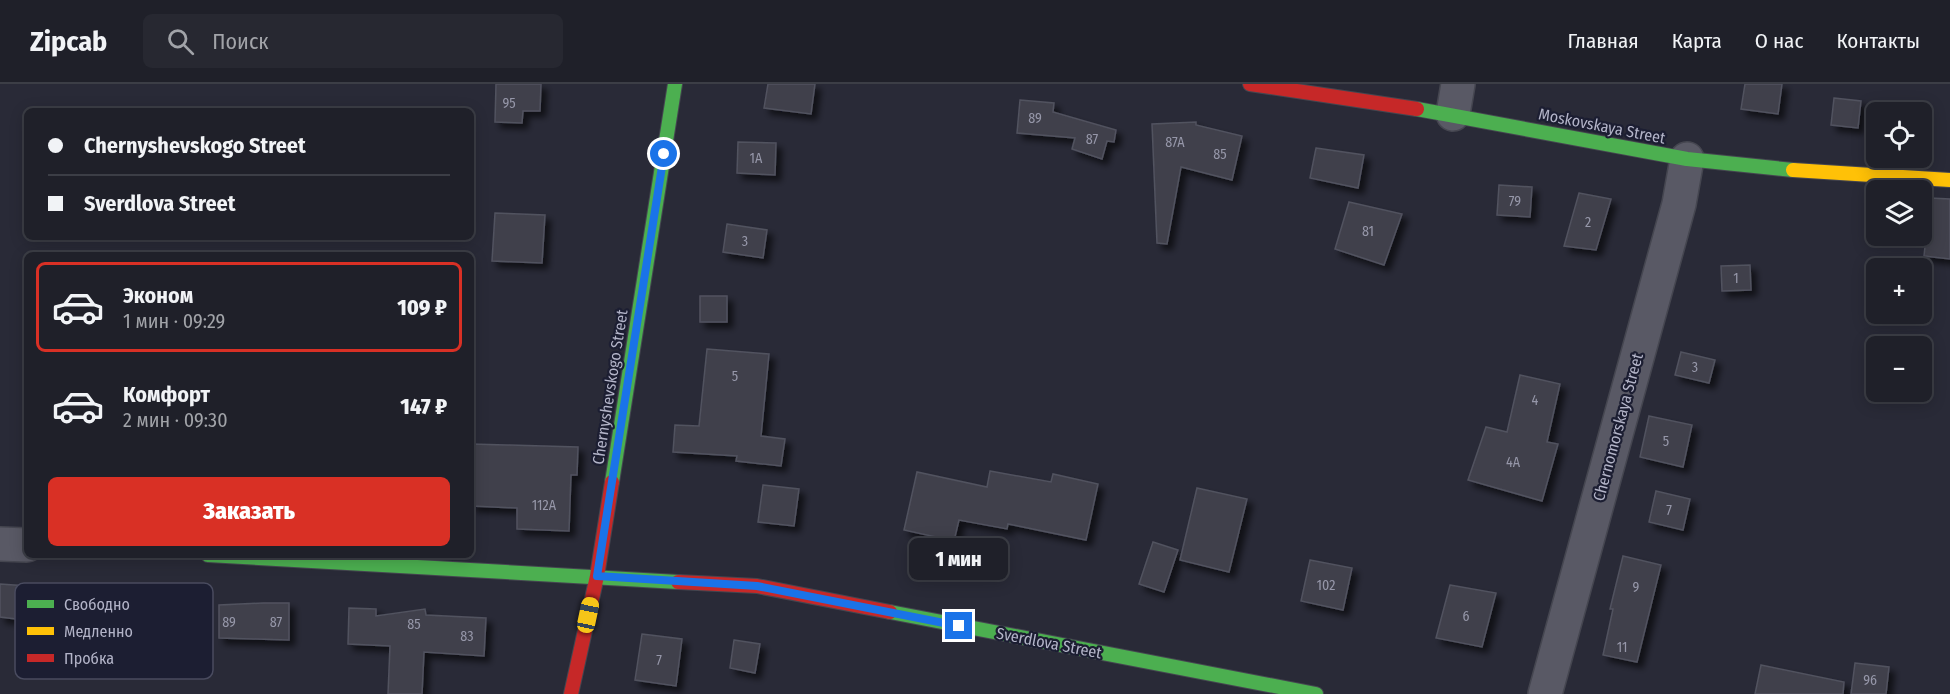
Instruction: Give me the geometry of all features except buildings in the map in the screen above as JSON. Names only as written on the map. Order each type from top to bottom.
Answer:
[{"type":"street","name":"Chernyshevskogo Street","points":[[571,694],[597,576],[675,84]]},
{"type":"street","name":"Moskovskaya Street","points":[[1250,84],[1455,99],[1688,159],[1828,174],[1950,180]]},
{"type":"street","name":"Chernomorskaya Street","points":[[1545,694],[1679,204],[1688,159]]},
{"type":"street","points":[[0,544],[24,545]]},
{"type":"street","name":"Sverdlova Street","points":[[264,558],[757,586],[1316,694]]},
{"type":"traffic: fast","points":[[612,482],[675,84]]},
{"type":"traffic: fast","points":[[1417,109],[1687,159],[1793,170]]},
{"type":"traffic: fast","points":[[260,558],[678,582]]},
{"type":"traffic: fast","points":[[890,612],[1316,694]]},
{"type":"traffic: slow","points":[[1793,170],[1950,180]]},
{"type":"traffic: jam","points":[[1250,84],[1417,109]]},
{"type":"traffic: jam","points":[[571,694],[597,576],[612,482]]},
{"type":"traffic: jam","points":[[678,582],[757,586],[890,612]]},
{"type":"route","points":[[664,154],[597,576],[757,586],[959,626]]}]
